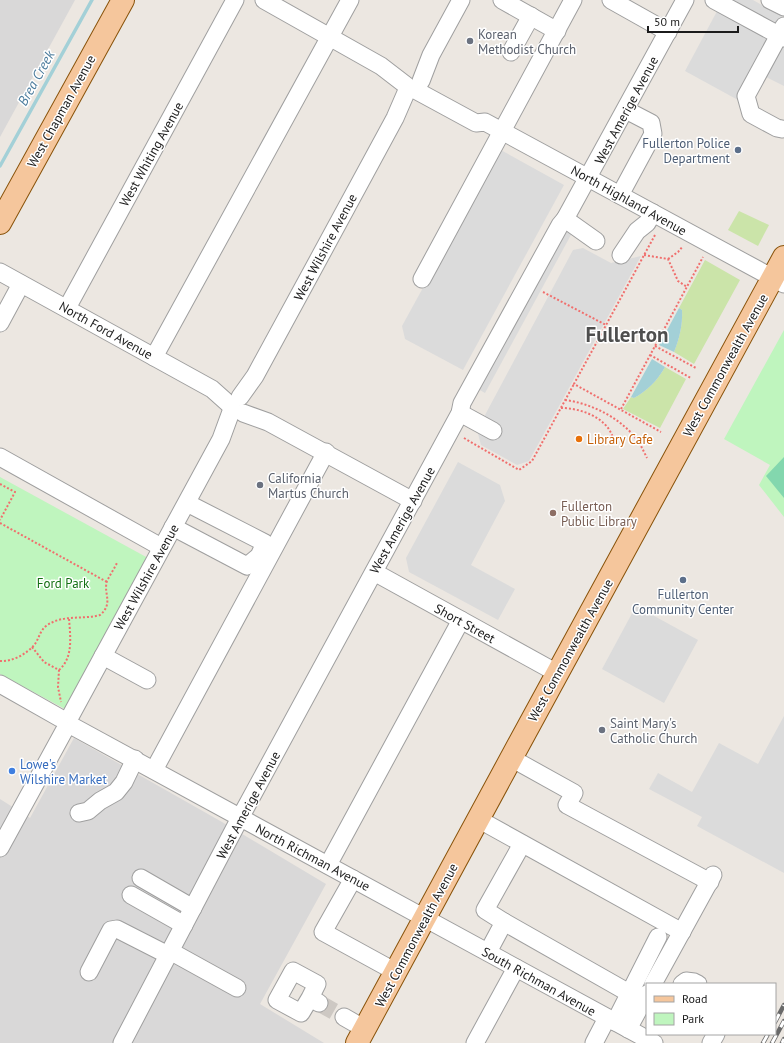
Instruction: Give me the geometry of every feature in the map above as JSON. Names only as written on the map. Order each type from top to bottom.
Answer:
[{"type":"main road","name":"West Chapman Avenue","points":[[0,223],[122,0]]},
{"type":"main road","name":"West Commonwealth Avenue","points":[[361,1036],[557,673],[778,280],[784,257]]},
{"type":"street","name":"West Whiting Avenue","points":[[67,308],[235,0]]},
{"type":"street","name":"North Highland Avenue","points":[[264,0],[414,85],[480,114],[485,122],[778,280]]},
{"type":"street","points":[[154,357],[350,0]]},
{"type":"street","name":"West Wilshire Avenue","points":[[0,848],[66,719],[103,656],[395,118],[461,0]]},
{"type":"street","points":[[502,0],[557,31]]},
{"type":"street","points":[[422,279],[574,0]]},
{"type":"street","points":[[610,0],[668,32]]},
{"type":"street","name":"West Amerige Avenue","points":[[122,1043],[240,818],[460,413],[462,403],[560,225],[589,178],[685,0]]},
{"type":"street","points":[[714,0],[782,33],[746,96],[751,114],[777,128],[782,129]]},
{"type":"street","points":[[770,0],[784,8]]},
{"type":"street","points":[[511,52],[530,16]]},
{"type":"street","points":[[620,195],[654,134],[651,123],[626,110]]},
{"type":"street","points":[[622,256],[637,231],[647,223],[653,213]]},
{"type":"street","points":[[565,219],[596,241]]},
{"type":"street","name":"North Ford Avenue","points":[[0,272],[212,389],[268,422],[413,500]]},
{"type":"street","points":[[0,323],[21,284]]},
{"type":"street","points":[[460,413],[493,431]]},
{"type":"street","points":[[154,770],[326,452]]},
{"type":"street","points":[[0,457],[161,547]]},
{"type":"street","points":[[173,527],[247,566],[259,556],[265,543],[187,502]]},
{"type":"street","name":"Short Street","points":[[374,572],[557,673]]},
{"type":"street","points":[[328,865],[461,620]]},
{"type":"street","points":[[103,656],[147,680]]},
{"type":"street","name":"North Richman Avenue","points":[[0,684],[66,719],[240,818],[425,918]]},
{"type":"street","points":[[511,758],[574,793],[567,805],[711,879],[654,983]]},
{"type":"street","points":[[79,813],[88,811],[100,800],[116,792],[124,782],[135,759]]},
{"type":"street","points":[[478,819],[682,932]]},
{"type":"street","points":[[522,844],[485,910],[629,993]]},
{"type":"street","points":[[141,878],[193,908]]},
{"type":"street","points":[[353,879],[323,932],[396,972]]},
{"type":"street","points":[[131,895],[184,925]]},
{"type":"street","name":"South Richman Avenue","points":[[425,918],[617,1023],[651,1039]]},
{"type":"street","points":[[488,952],[504,922]]},
{"type":"street","points":[[88,972],[111,930],[117,929],[169,953],[237,988]]},
{"type":"street","points":[[617,1023],[629,993],[658,938]]},
{"type":"street","points":[[475,1043],[516,968]]},
{"type":"street","points":[[683,983],[686,981],[696,983]]},
{"type":"street","points":[[594,1043],[646,995]]},
{"type":"street","points":[[344,1017],[361,1036]]},
{"type":"path","points":[[464,438],[519,470],[532,461],[657,232]]},
{"type":"path","points":[[644,256],[668,259],[678,252],[683,246]]},
{"type":"path","points":[[621,409],[704,257]]},
{"type":"path","points":[[668,259],[678,281],[688,286]]},
{"type":"path","points":[[543,292],[606,325]]},
{"type":"path","points":[[655,346],[696,368]]},
{"type":"path","points":[[650,355],[691,378]]},
{"type":"path","points":[[574,384],[662,432]]},
{"type":"path","points":[[565,400],[576,402],[594,409],[617,422],[627,429],[635,438],[648,458]]},
{"type":"path","points":[[561,408],[576,409],[591,415],[605,425],[613,438]]},
{"type":"path","points":[[0,484],[15,492],[0,522],[107,582]]},
{"type":"path","points":[[0,661],[14,659],[32,647],[46,626],[69,618],[96,616],[103,612],[107,604],[107,582],[117,564]]},
{"type":"path","points":[[66,719],[58,687],[59,670],[65,663],[70,648],[69,618]]},
{"type":"path","points":[[32,647],[44,662],[59,670]]},
{"type":"shaded area","points":[[0,0],[75,0],[0,137]]},
{"type":"shaded area","points":[[723,0],[753,0],[783,17],[738,100],[685,71]]},
{"type":"shaded area","points":[[784,44],[784,86],[766,77]]},
{"type":"shaded area","points":[[499,149],[564,185],[463,370],[405,339],[402,326]]},
{"type":"shaded area","points":[[563,228],[572,233],[485,393],[476,388]]},
{"type":"shaded area","points":[[583,248],[611,263],[641,256],[529,461],[517,465],[481,445],[477,430],[573,250]]},
{"type":"shaded area","points":[[458,462],[500,485],[505,501],[471,565],[515,589],[498,620],[409,572],[406,558]]},
{"type":"shaded area","points":[[636,606],[698,640],[664,703],[602,669]]},
{"type":"shaded area","points":[[784,716],[784,873],[697,826],[702,817],[649,789],[658,773],[692,792],[719,743],[758,764]]},
{"type":"shaded area","points":[[74,738],[222,822],[326,884],[260,1004],[324,1043],[0,1043],[0,799],[30,818]]},
{"type":"green space","points":[[739,211],[769,225],[758,246],[728,230]]},
{"type":"green space","points":[[705,260],[740,280],[694,364],[674,352],[682,321],[682,310],[679,308]]},
{"type":"green space","points":[[784,330],[784,517],[759,485],[770,465],[724,439]]},
{"type":"green space","points":[[665,367],[686,379],[660,428],[623,409],[631,397],[634,398],[652,385]]},
{"type":"green space","points":[[784,457],[784,498],[766,476]]},
{"type":"green space","name":"Ford Park","points":[[0,477],[148,558],[65,709],[0,674]]},
{"type":"water","points":[[679,308],[682,310],[682,321],[674,352],[659,345]]},
{"type":"water","points":[[652,359],[665,367],[656,381],[648,389],[634,398],[631,397]]},
{"type":"waterway","name":"Brea Creek","points":[[0,166],[92,0]]},
{"type":"tunnel","points":[[319,1003],[344,1017]]},
{"type":"railway","points":[[776,1020],[784,1005]]},
{"type":"railway","points":[[772,1043],[784,1021]]},
{"type":"railway","points":[[763,1043],[767,1035]]},
{"type":"railway","points":[[782,1043],[784,1039]]},
{"type":"place","name":"Korean Methodist Church","points":[[470,41]]},
{"type":"place","name":"Fullerton Police Department","points":[[738,150]]},
{"type":"place","name":"Library Cafe","points":[[579,439]]},
{"type":"place","name":"California Martus Church","points":[[260,485]]},
{"type":"place","name":"Fullerton Public Library","points":[[553,513]]},
{"type":"place","name":"Fullerton Community Center","points":[[683,580]]},
{"type":"place","name":"Saint Mary's Catholic Church","points":[[602,730]]},
{"type":"place","name":"Lowe's Wilshire Market","points":[[12,771]]},
{"type":"district","name":"Fullerton","points":[[627,335]]}]
